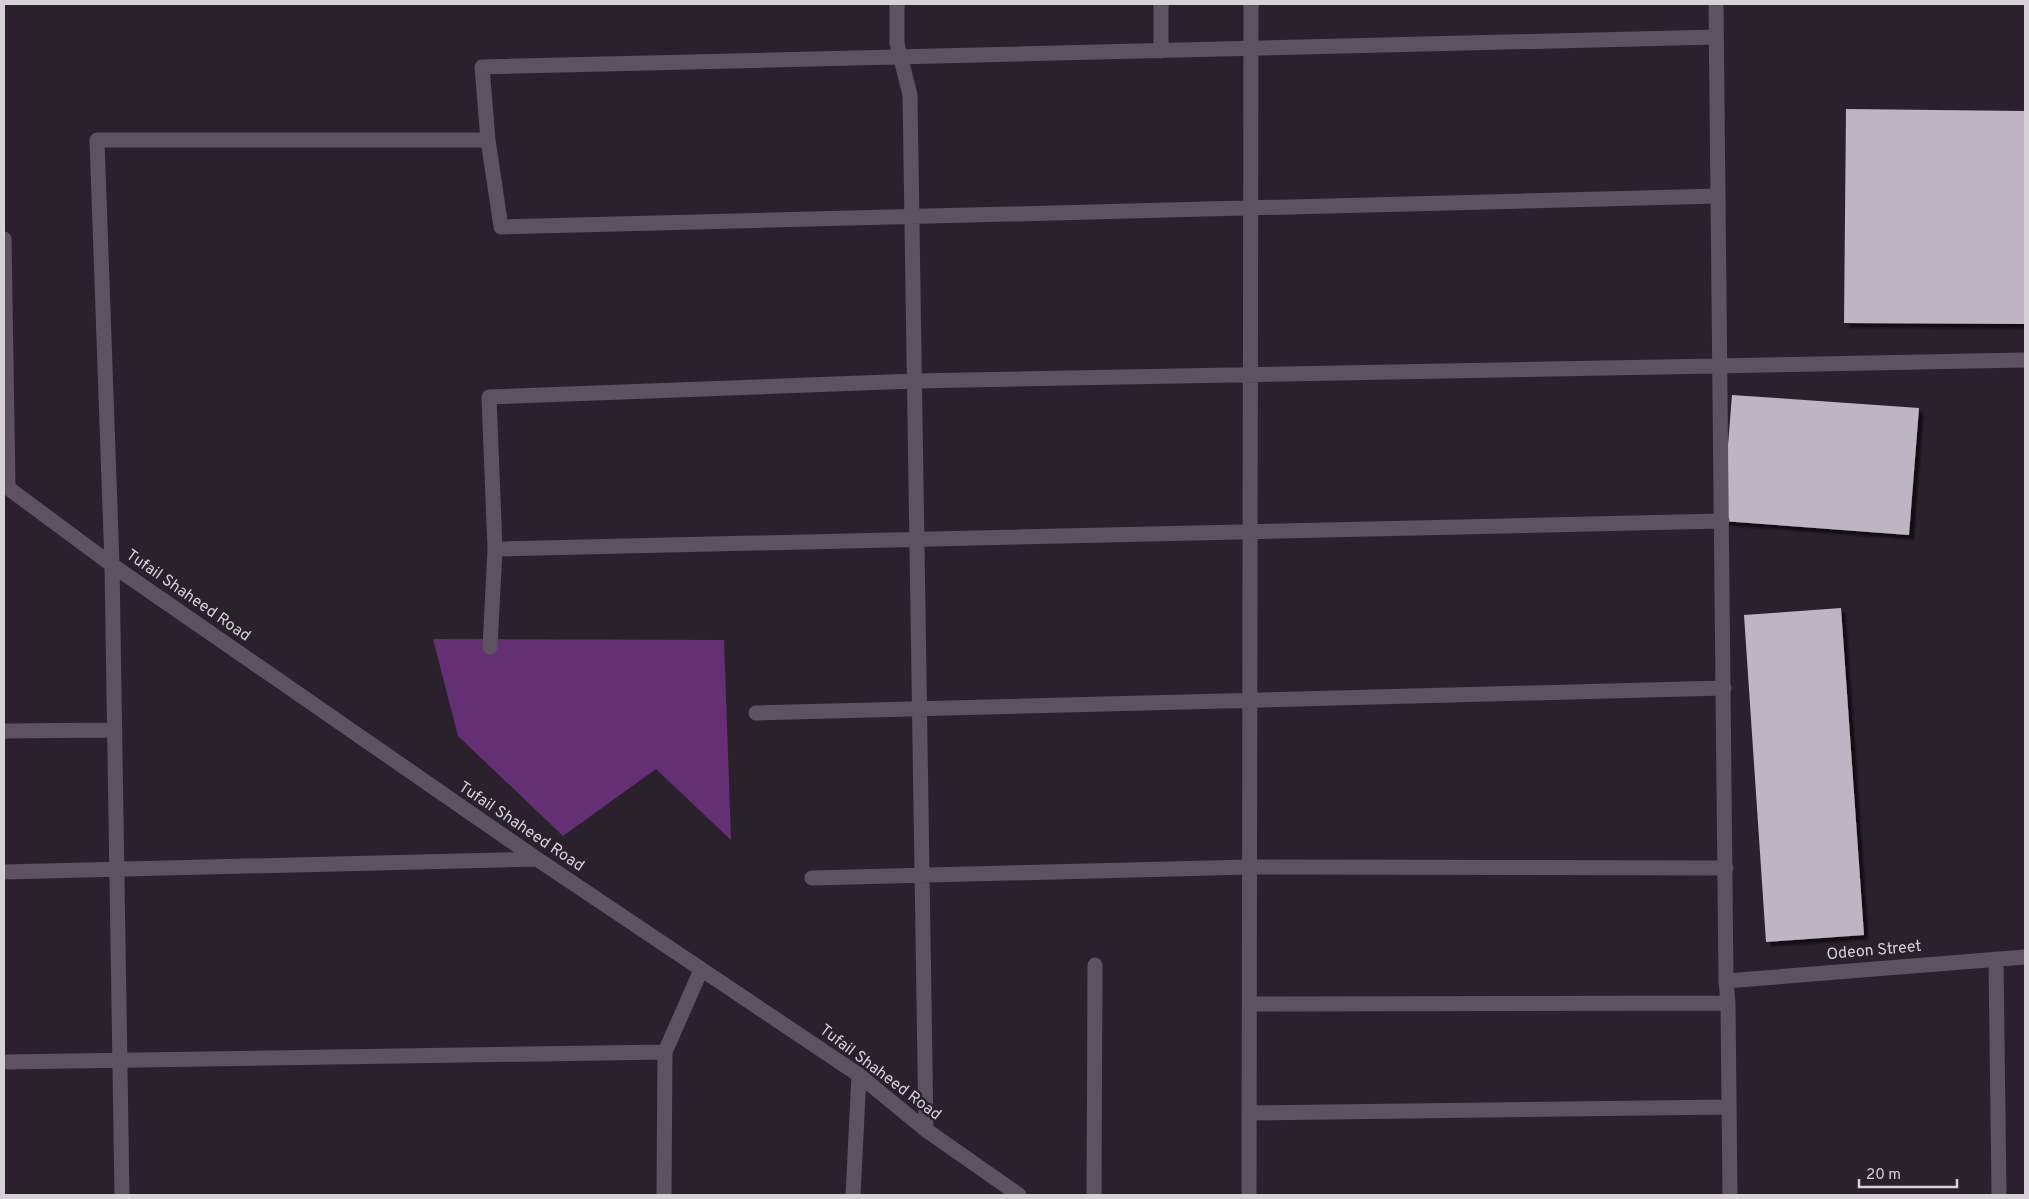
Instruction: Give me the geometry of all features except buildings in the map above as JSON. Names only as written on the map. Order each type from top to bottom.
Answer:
[{"type":"street","points":[[897,4],[897,43],[910,95],[926,1130]]},
{"type":"street","points":[[1161,4],[1161,51]]},
{"type":"street","points":[[1249,1195],[1251,4]]},
{"type":"street","points":[[1716,4],[1730,1195]]},
{"type":"street","points":[[1716,37],[482,68],[488,140],[501,227],[1718,196]]},
{"type":"street","points":[[122,1195],[112,565],[97,140],[488,140]]},
{"type":"street","points":[[4,239],[6,487]]},
{"type":"street","points":[[490,647],[495,549],[489,397],[914,381],[2025,360]]},
{"type":"street","name":"Tufail Shaheed Road","points":[[6,487],[112,565],[537,859],[859,1075],[926,1130],[1016,1194]]},
{"type":"street","points":[[495,549],[1722,521]]},
{"type":"street","points":[[756,714],[1724,688]]},
{"type":"street","points":[[4,731],[114,730]]},
{"type":"street","points":[[4,872],[537,859]]},
{"type":"street","points":[[812,878],[1250,867],[1726,868]]},
{"type":"street","name":"Odeon Street","points":[[1726,981],[2025,957]]},
{"type":"street","points":[[1996,959],[1999,1195]]},
{"type":"street","points":[[1094,1195],[1095,965]]},
{"type":"street","points":[[664,1195],[665,1052],[701,970]]},
{"type":"street","points":[[1250,1004],[1728,1004]]},
{"type":"street","points":[[4,1062],[665,1052]]},
{"type":"street","points":[[852,1195],[859,1075]]},
{"type":"street","points":[[1250,1113],[1729,1107]]},
{"type":"shaded area","points":[[433,639],[724,640],[731,840],[656,769],[563,836],[458,736]]}]
